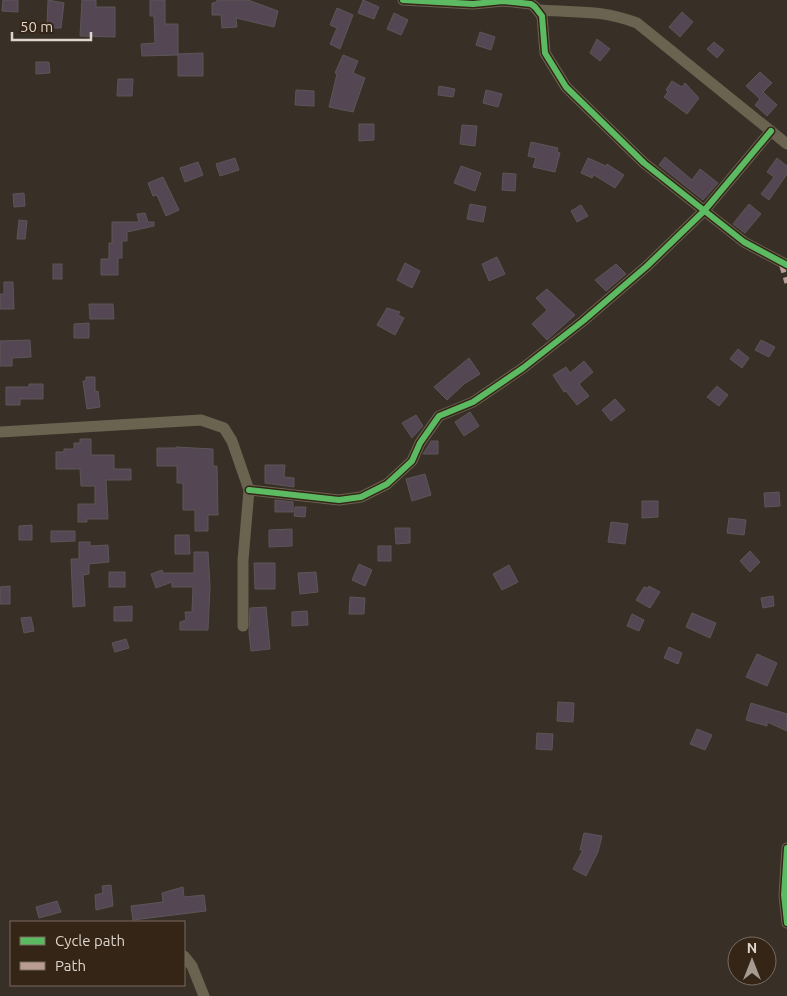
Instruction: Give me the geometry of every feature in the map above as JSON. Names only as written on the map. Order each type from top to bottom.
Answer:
[{"type":"street","points":[[403,0],[474,4],[504,1],[531,4],[540,10],[613,14],[638,23],[787,144]]},
{"type":"street","points":[[540,10],[545,53],[566,87],[644,163],[744,242],[787,265]]},
{"type":"street","points":[[249,490],[339,500],[361,497],[387,484],[412,461],[420,443],[439,416],[473,402],[523,368],[583,321],[646,266],[704,211],[771,131]]},
{"type":"street","points":[[0,432],[201,420],[224,428],[232,441],[249,490],[243,553],[242,626]]},
{"type":"street","points":[[787,848],[784,895],[787,923]]},
{"type":"street","points":[[185,957],[192,966],[204,996]]},
{"type":"building","points":[[3,0],[18,0],[18,12],[2,11]]},
{"type":"building","points":[[48,0],[64,3],[61,28],[47,28]]},
{"type":"building","points":[[82,0],[96,0],[96,7],[115,7],[115,37],[80,36]]},
{"type":"building","points":[[150,0],[165,0],[165,24],[178,24],[178,54],[203,53],[203,76],[178,76],[178,55],[142,56],[141,44],[155,43],[154,16],[150,16]]},
{"type":"building","points":[[217,0],[248,0],[278,11],[274,27],[236,18],[237,27],[222,28],[221,15],[212,15],[212,3],[217,2]]},
{"type":"building","points":[[363,0],[379,7],[374,19],[358,13]]},
{"type":"building","points":[[337,8],[353,15],[340,49],[330,44],[337,28],[330,25]]},
{"type":"building","points":[[682,12],[693,22],[680,37],[669,27]]},
{"type":"building","points":[[394,13],[408,20],[401,35],[387,29]]},
{"type":"building","points":[[480,32],[495,37],[491,50],[476,45]]},
{"type":"building","points":[[597,39],[610,49],[600,61],[590,53]]},
{"type":"building","points":[[714,42],[724,50],[717,58],[707,49]]},
{"type":"building","points":[[343,55],[358,61],[353,73],[365,78],[353,112],[329,107],[337,74],[335,73]]},
{"type":"building","points":[[36,62],[49,62],[50,73],[36,74]]},
{"type":"building","points":[[760,72],[772,83],[763,92],[777,105],[767,116],[755,105],[760,99],[746,86]]},
{"type":"building","points":[[118,79],[133,79],[132,96],[117,96]]},
{"type":"building","points":[[672,81],[682,87],[685,83],[699,98],[687,114],[664,97]]},
{"type":"building","points":[[439,86],[455,89],[453,97],[438,95]]},
{"type":"building","points":[[296,90],[314,91],[314,106],[295,105]]},
{"type":"building","points":[[486,90],[502,94],[498,107],[483,103]]},
{"type":"building","points":[[359,124],[374,124],[374,140],[359,141]]},
{"type":"building","points":[[462,125],[477,126],[475,146],[460,144]]},
{"type":"building","points":[[531,142],[558,148],[557,152],[560,153],[555,172],[533,167],[536,158],[528,156]]},
{"type":"building","points":[[665,157],[692,180],[700,169],[718,183],[703,200],[659,165]]},
{"type":"building","points":[[235,158],[239,170],[220,176],[216,164]]},
{"type":"building","points":[[588,158],[606,166],[607,164],[624,175],[615,188],[594,175],[592,178],[581,173]]},
{"type":"building","points":[[777,158],[787,166],[787,174],[769,200],[761,194],[774,177],[767,172]]},
{"type":"building","points":[[198,162],[203,175],[185,182],[180,168]]},
{"type":"building","points":[[461,166],[481,173],[475,191],[454,183]]},
{"type":"building","points":[[503,173],[516,174],[515,191],[502,190]]},
{"type":"building","points":[[163,177],[179,210],[166,216],[157,195],[153,196],[148,183]]},
{"type":"building","points":[[24,193],[25,206],[14,207],[13,194]]},
{"type":"building","points":[[470,204],[486,207],[483,222],[467,219]]},
{"type":"building","points":[[749,204],[761,214],[745,233],[733,224]]},
{"type":"building","points":[[581,205],[588,216],[577,222],[571,211]]},
{"type":"building","points":[[145,213],[148,222],[154,222],[154,226],[127,232],[127,241],[122,241],[122,258],[118,258],[118,275],[101,275],[101,259],[109,259],[109,243],[112,243],[112,222],[139,222],[137,214]]},
{"type":"building","points":[[19,220],[27,221],[25,239],[17,239]]},
{"type":"building","points":[[497,257],[505,274],[489,281],[482,264]]},
{"type":"building","points":[[405,263],[420,271],[412,288],[397,280]]},
{"type":"building","points":[[53,264],[62,264],[62,279],[53,279]]},
{"type":"building","points":[[616,264],[626,274],[606,291],[595,280]]},
{"type":"building","points":[[4,282],[13,282],[14,309],[0,309],[0,294],[4,294]]},
{"type":"building","points":[[547,289],[575,315],[547,340],[532,324],[547,310],[536,298]]},
{"type":"building","points":[[89,304],[113,304],[114,319],[90,319]]},
{"type":"building","points":[[387,308],[400,312],[398,315],[404,318],[395,335],[377,325]]},
{"type":"building","points":[[89,323],[89,338],[74,338],[74,324]]},
{"type":"building","points":[[30,340],[31,357],[12,358],[12,366],[0,366],[0,341]]},
{"type":"building","points":[[761,340],[775,347],[769,357],[755,350]]},
{"type":"building","points":[[738,349],[749,358],[742,368],[730,359]]},
{"type":"building","points":[[469,358],[480,374],[464,384],[447,400],[434,387]]},
{"type":"building","points":[[584,361],[593,372],[579,384],[589,396],[577,405],[566,391],[564,392],[553,375],[566,367],[570,373]]},
{"type":"building","points":[[86,377],[95,377],[95,392],[98,391],[100,407],[87,409],[83,381],[86,381]]},
{"type":"building","points":[[29,384],[43,384],[43,399],[20,399],[20,405],[6,405],[6,387],[29,387]]},
{"type":"building","points":[[717,386],[728,395],[719,406],[707,397]]},
{"type":"building","points":[[615,399],[625,410],[611,421],[602,410]]},
{"type":"building","points":[[470,412],[479,426],[464,436],[455,422]]},
{"type":"building","points":[[416,415],[423,426],[412,438],[402,423]]},
{"type":"building","points":[[80,439],[91,439],[91,455],[114,455],[114,469],[131,469],[131,480],[106,480],[108,519],[87,519],[87,522],[78,522],[78,504],[95,504],[95,486],[81,486],[80,469],[56,469],[56,452],[64,452],[64,449],[74,449],[74,443],[80,443]]},
{"type":"building","points":[[431,441],[438,441],[438,454],[423,454]]},
{"type":"building","points":[[157,448],[213,449],[213,466],[217,466],[218,515],[208,515],[208,531],[195,531],[195,510],[183,510],[183,483],[177,483],[177,466],[157,466]]},
{"type":"building","points":[[265,465],[285,465],[284,477],[294,478],[294,487],[265,483]]},
{"type":"building","points":[[425,474],[431,495],[412,501],[406,479]]},
{"type":"building","points":[[779,492],[780,506],[765,507],[764,493]]},
{"type":"building","points":[[275,500],[293,502],[293,512],[275,512]]},
{"type":"building","points":[[642,501],[658,501],[658,517],[642,518]]},
{"type":"building","points":[[295,507],[306,507],[305,517],[294,516]]},
{"type":"building","points":[[729,518],[746,520],[744,535],[727,533]]},
{"type":"building","points":[[611,522],[628,524],[625,544],[608,542]]},
{"type":"building","points":[[32,525],[32,540],[19,540],[19,526]]},
{"type":"building","points":[[395,528],[410,528],[410,543],[396,544]]},
{"type":"building","points":[[292,529],[292,546],[269,547],[269,530]]},
{"type":"building","points":[[51,531],[75,531],[75,541],[51,542]]},
{"type":"building","points":[[175,535],[189,535],[190,554],[175,554]]},
{"type":"building","points":[[79,542],[90,542],[90,546],[108,545],[109,562],[89,564],[89,574],[83,575],[85,606],[73,607],[71,559],[79,559]]},
{"type":"building","points":[[378,546],[391,546],[391,561],[378,561]]},
{"type":"building","points":[[750,551],[760,562],[750,572],[740,561]]},
{"type":"building","points":[[194,552],[208,552],[210,587],[208,630],[180,630],[180,622],[186,620],[185,612],[192,612],[193,587],[172,587],[172,582],[156,588],[151,574],[162,570],[163,573],[194,573]]},
{"type":"building","points":[[254,563],[275,563],[275,589],[255,589]]},
{"type":"building","points":[[359,564],[372,570],[365,586],[352,580]]},
{"type":"building","points":[[509,565],[518,582],[502,590],[493,574]]},
{"type":"building","points":[[109,572],[125,572],[125,587],[109,587]]},
{"type":"building","points":[[316,572],[318,592],[300,594],[298,573]]},
{"type":"building","points":[[10,586],[10,604],[0,604],[0,587]]},
{"type":"building","points":[[649,586],[660,592],[650,608],[636,600],[644,587],[648,588]]},
{"type":"building","points":[[773,596],[774,606],[763,608],[761,598]]},
{"type":"building","points":[[350,597],[365,598],[364,614],[349,614]]},
{"type":"building","points":[[132,606],[132,621],[114,621],[114,607]]},
{"type":"building","points":[[266,607],[270,649],[251,651],[249,632],[250,608]]},
{"type":"building","points":[[307,611],[308,625],[292,626],[292,612]]},
{"type":"building","points":[[692,613],[716,623],[710,638],[686,627]]},
{"type":"building","points":[[632,614],[644,620],[639,631],[627,626]]},
{"type":"building","points":[[31,617],[34,631],[24,633],[21,618]]},
{"type":"building","points":[[126,639],[129,648],[115,652],[112,643]]},
{"type":"building","points":[[669,647],[682,653],[678,664],[664,658]]},
{"type":"building","points":[[757,654],[777,663],[767,686],[746,677]]},
{"type":"building","points":[[558,702],[574,703],[573,722],[557,721]]},
{"type":"building","points":[[751,703],[787,714],[787,731],[767,722],[767,726],[746,720]]},
{"type":"building","points":[[697,729],[712,735],[705,750],[690,744]]},
{"type":"building","points":[[537,733],[553,734],[552,750],[536,749]]},
{"type":"building","points":[[584,833],[602,836],[598,852],[586,876],[573,869],[583,850],[580,850]]},
{"type":"building","points":[[111,885],[113,906],[96,910],[95,895],[103,893],[102,886]]},
{"type":"building","points":[[183,887],[184,897],[204,895],[206,911],[133,920],[131,906],[163,902],[162,893]]},
{"type":"building","points":[[57,901],[61,912],[39,918],[36,907]]},
{"type":"marked path","points":[[781,263],[787,283]]},
{"type":"cycle path","points":[[403,0],[473,4],[503,1],[531,4],[542,16],[545,53],[566,87],[644,163],[744,242],[787,265]]},
{"type":"cycle path","points":[[249,490],[339,500],[361,497],[387,484],[412,461],[420,443],[439,416],[473,402],[523,368],[583,321],[647,266],[704,211],[771,131]]},
{"type":"cycle path","points":[[787,848],[784,895],[787,923]]}]
